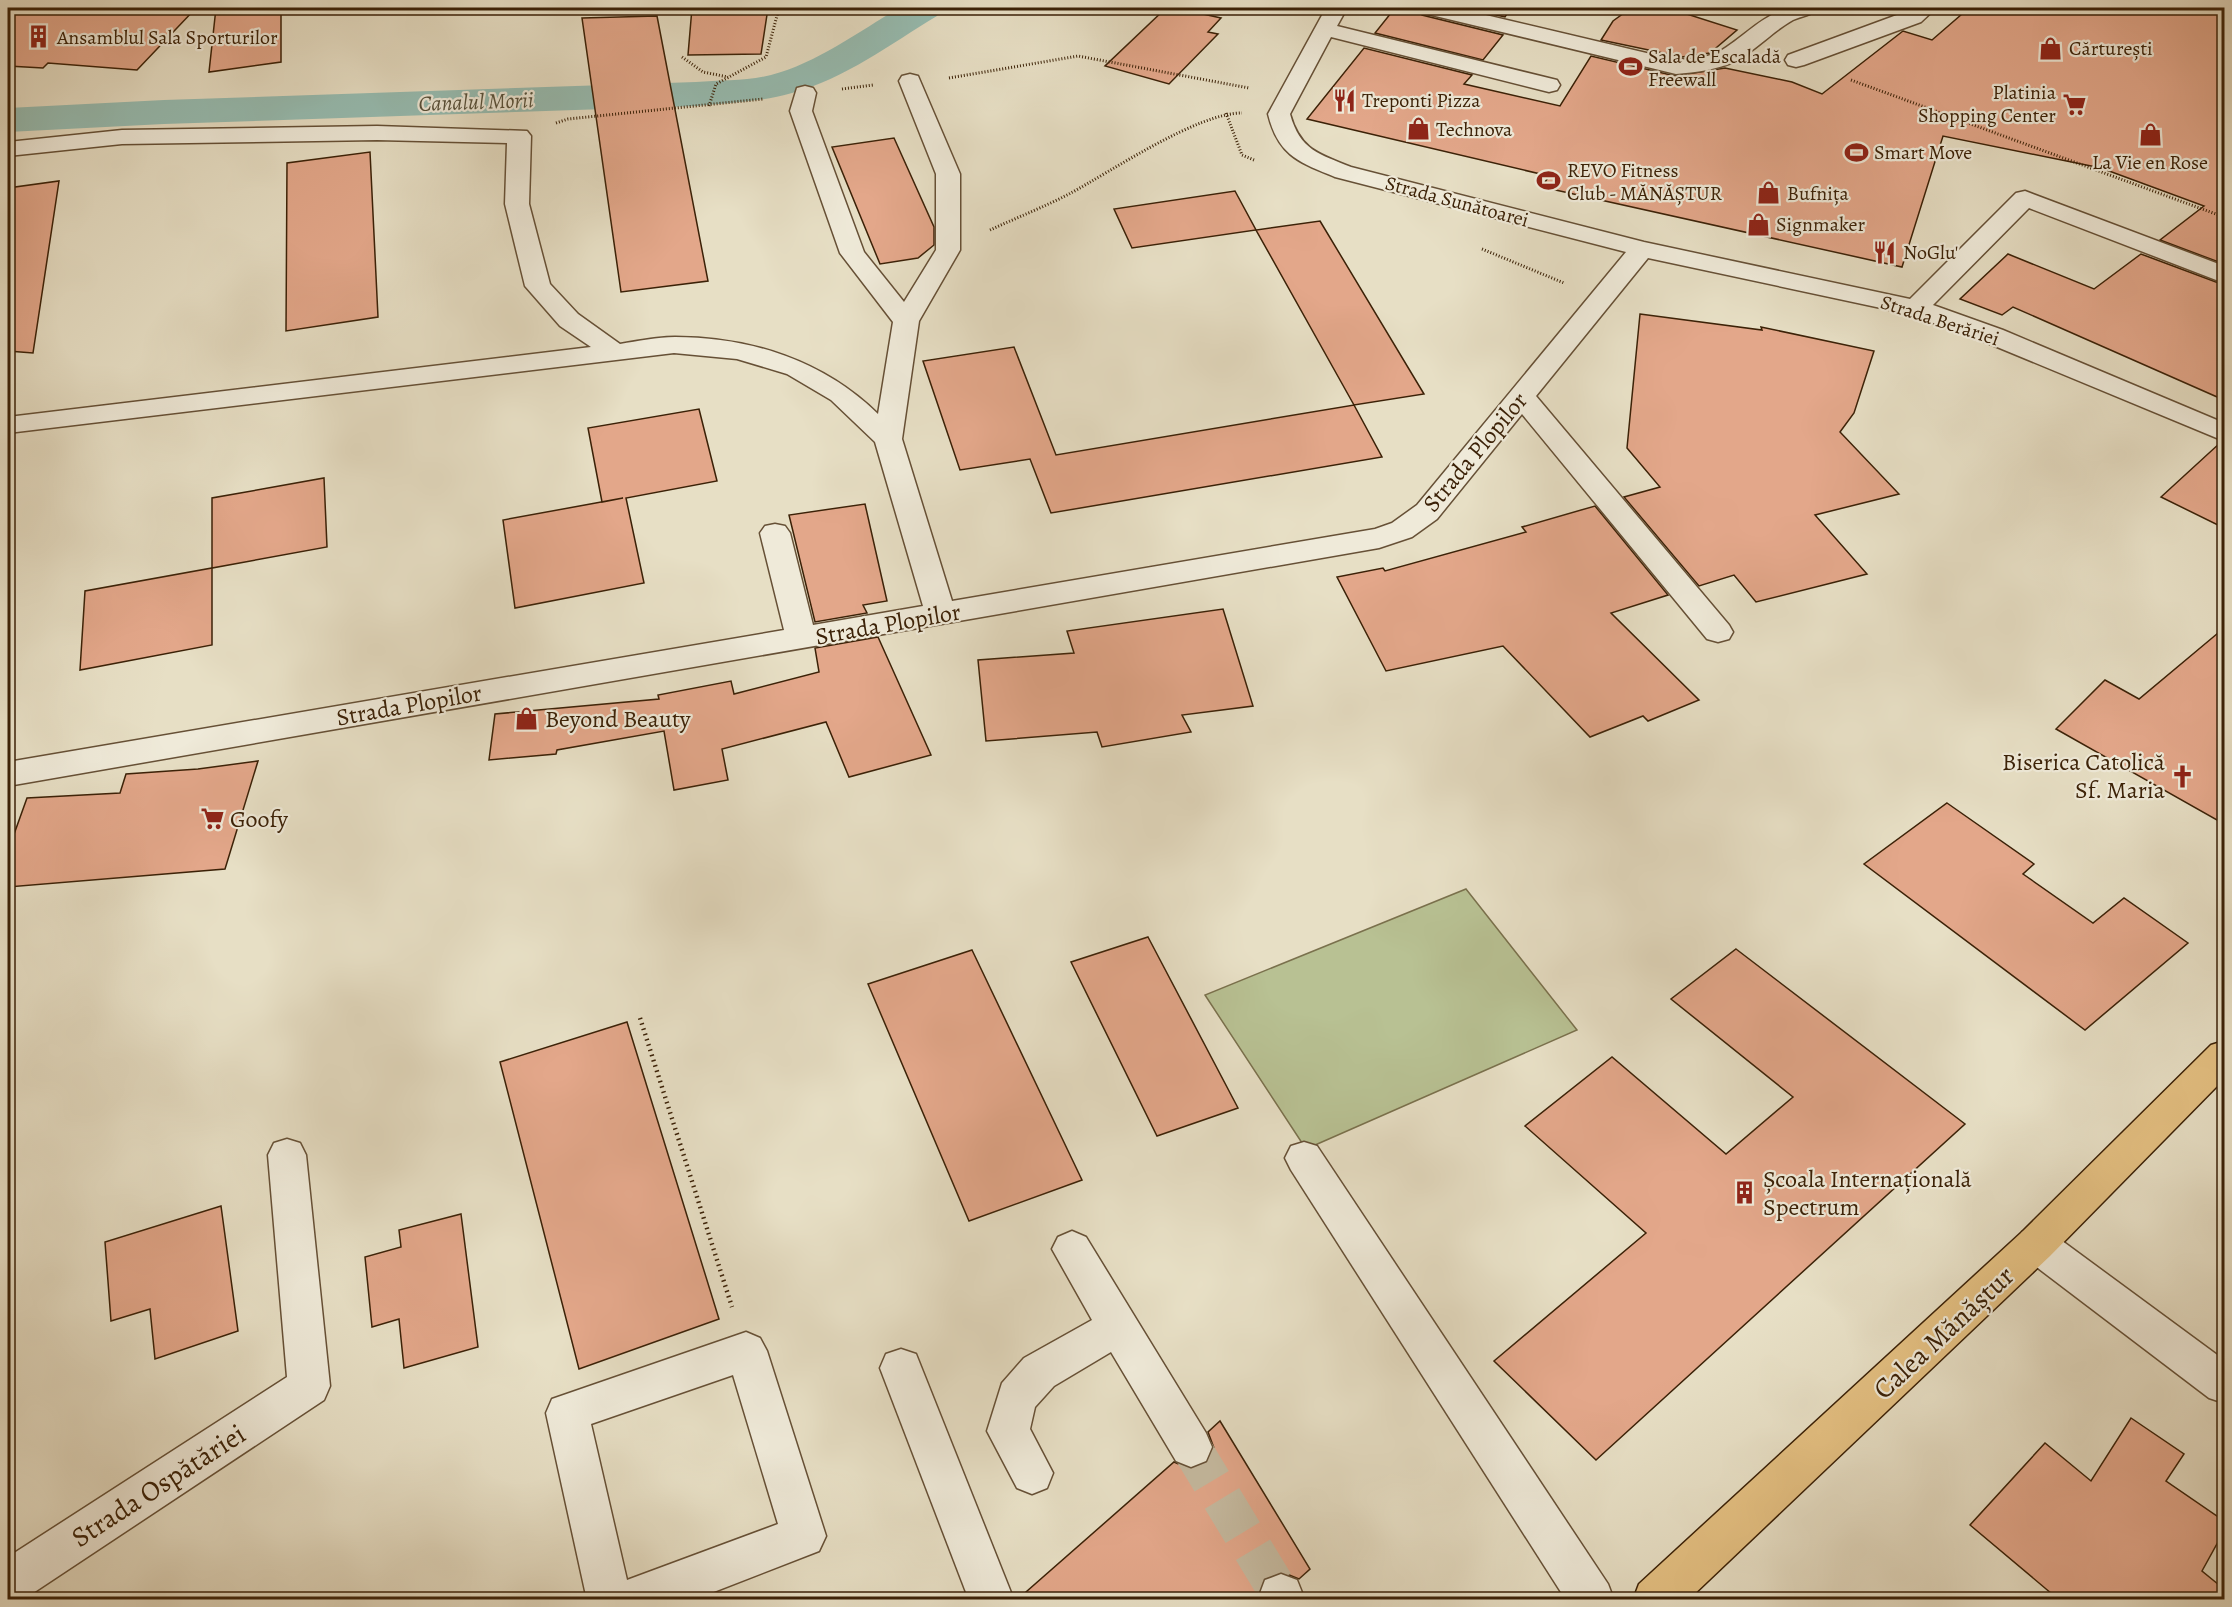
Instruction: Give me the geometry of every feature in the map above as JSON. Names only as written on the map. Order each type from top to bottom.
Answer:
[{"type":"main road","name":"Calea Mănăștur","points":[[1655,1599],[2037,1244],[2224,1056]]},
{"type":"street","points":[[1283,114],[1336,8]]},
{"type":"street","points":[[1431,8],[1676,67],[1704,63],[1728,56],[1788,14],[1807,8]]},
{"type":"street","points":[[1796,60],[1913,17],[1925,8]]},
{"type":"street","points":[[1324,29],[1549,85]]},
{"type":"street","points":[[910,81],[948,174],[948,250],[906,321],[888,439],[941,615]]},
{"type":"street","points":[[805,93],[801,111],[852,252],[906,321]]},
{"type":"street","name":"Strada Sunătoarei","points":[[1283,114],[1291,146],[1342,172],[1642,249]]},
{"type":"street","points":[[8,149],[122,136],[377,133],[519,136],[517,204],[538,286],[569,320],[615,352]]},
{"type":"street","points":[[1916,308],[2025,198],[2224,275]]},
{"type":"street","name":"Strada Berăriei","points":[[1642,249],[1916,308],[1994,336],[2224,432]]},
{"type":"street","name":"Strada Plopilor","points":[[8,774],[1379,538],[1402,530],[1426,512],[1642,249]]},
{"type":"street","points":[[8,425],[674,345],[713,347],[758,355],[802,370],[834,389],[888,439]]},
{"type":"street","points":[[1522,397],[1718,633]]},
{"type":"street","points":[[775,533],[801,639]]},
{"type":"street","name":"Strada Ospătăriei","points":[[8,1583],[309,1386],[287,1155]]},
{"type":"street","points":[[1304,1158],[1592,1599]]},
{"type":"street","points":[[2037,1244],[2224,1384]]},
{"type":"street","points":[[1072,1249],[1191,1447]]},
{"type":"street","points":[[1032,1473],[1008,1431],[1017,1397],[1039,1372],[1119,1326]]},
{"type":"street","points":[[609,1599],[567,1413],[746,1351],[804,1536],[632,1599]]},
{"type":"street","points":[[902,1368],[992,1599]]},
{"type":"path","points":[[709,106],[716,84],[765,57],[779,8]]},
{"type":"path","points":[[519,136],[568,119],[709,106],[805,93],[951,78],[1078,56],[1283,114]]},
{"type":"path","points":[[682,57],[703,72],[728,77]]},
{"type":"path","points":[[1796,60],[2224,217]]},
{"type":"path","points":[[948,250],[1067,195],[1187,129],[1226,113],[1283,114]]},
{"type":"path","points":[[640,1018],[746,1351]]},
{"type":"green space","points":[[1466,889],[1577,1030],[1306,1149],[1205,995]]},
{"type":"building","points":[[8,8],[196,8],[137,70],[48,63],[43,68],[8,66]]},
{"type":"building","points":[[216,8],[281,8],[281,62],[209,72]]},
{"type":"building","points":[[692,8],[768,8],[761,54],[688,55]]},
{"type":"building","points":[[1166,8],[1221,18],[1208,32],[1218,34],[1169,84],[1105,66]]},
{"type":"building","points":[[1395,8],[1418,8],[1422,15],[1503,35],[1483,60],[1375,33]]},
{"type":"building","points":[[1464,8],[1511,8],[1505,17]]},
{"type":"building","points":[[1631,8],[1668,8],[1737,30],[1710,53],[1682,57],[1601,40],[1613,21]]},
{"type":"building","points":[[1969,8],[2224,8],[2224,264],[2160,240],[2204,206],[2101,168],[1943,136],[1902,267],[1542,187],[1549,176],[1307,119],[1364,48],[1472,75],[1464,84],[1560,106],[1591,56],[1675,76],[1725,68],[1792,82],[1822,94],[1903,31],[1932,40]]},
{"type":"building","points":[[657,16],[708,281],[621,292],[582,18]]},
{"type":"building","points":[[894,138],[934,227],[934,245],[918,258],[880,264],[832,147]]},
{"type":"building","points":[[370,152],[378,317],[286,331],[287,163]]},
{"type":"building","points":[[59,181],[33,353],[8,351],[8,188]]},
{"type":"building","points":[[1235,191],[1256,230],[1132,248],[1114,209]]},
{"type":"building","points":[[1320,221],[1424,394],[1354,405],[1256,230]]},
{"type":"building","points":[[2008,254],[2094,289],[2141,254],[2224,285],[2224,400],[2013,307],[2002,315],[1960,299]]},
{"type":"building","points":[[1640,314],[1762,330],[1761,327],[1874,351],[1854,413],[1840,432],[1899,494],[1815,515],[1867,574],[1756,602],[1734,575],[1699,586],[1624,497],[1660,487],[1627,448]]},
{"type":"building","points":[[1014,347],[1056,455],[1354,405],[1382,457],[1051,513],[1030,459],[960,470],[923,361]]},
{"type":"building","points":[[699,409],[717,481],[626,498],[644,583],[515,608],[503,520],[602,502],[588,428]]},
{"type":"building","points":[[2221,442],[2224,443],[2224,528],[2161,497]]},
{"type":"building","points":[[324,478],[327,547],[212,568],[212,498]]},
{"type":"building","points":[[865,504],[887,601],[863,605],[867,613],[815,622],[789,515]]},
{"type":"building","points":[[1595,506],[1668,595],[1611,613],[1699,700],[1648,721],[1643,716],[1590,737],[1503,646],[1386,671],[1337,577],[1383,568],[1385,571],[1526,532],[1522,527]]},
{"type":"building","points":[[212,568],[212,645],[80,670],[85,591]]},
{"type":"building","points":[[1223,609],[1253,706],[1182,715],[1191,732],[1102,747],[1097,732],[986,741],[978,660],[1074,653],[1067,631]]},
{"type":"building","name":"Biserica Catolică Sf. Maria","points":[[2224,628],[2224,824],[2056,729],[2105,680],[2139,699]]},
{"type":"building","points":[[878,637],[931,755],[849,777],[826,722],[722,749],[728,780],[674,790],[664,731],[557,750],[556,754],[489,760],[495,714],[659,699],[658,695],[731,681],[734,694],[819,672],[815,648]]},
{"type":"building","points":[[258,761],[225,869],[8,887],[8,851],[27,798],[120,793],[126,774],[198,769]]},
{"type":"building","points":[[1947,803],[2034,864],[2023,874],[2093,923],[2124,898],[2188,943],[2085,1030],[1864,864]]},
{"type":"building","points":[[1148,937],[1238,1108],[1157,1136],[1071,962]]},
{"type":"building","name":"Școala Internațională Spectrum","points":[[1736,949],[1965,1124],[1596,1460],[1494,1361],[1646,1233],[1525,1126],[1612,1057],[1726,1154],[1793,1097],[1671,999]]},
{"type":"building","points":[[972,950],[1082,1180],[969,1221],[868,984]]},
{"type":"building","points":[[627,1022],[719,1319],[579,1369],[500,1062]]},
{"type":"building","points":[[221,1206],[238,1331],[155,1359],[150,1309],[111,1321],[105,1242]]},
{"type":"building","points":[[461,1214],[478,1347],[404,1368],[399,1319],[372,1327],[365,1257],[401,1247],[399,1230]]},
{"type":"building","points":[[2131,1418],[2184,1454],[2166,1481],[2224,1521],[2224,1531],[2202,1571],[2224,1589],[2224,1599],[2058,1599],[1970,1525],[2045,1443],[2091,1481]]},
{"type":"building","points":[[1220,1421],[1310,1569],[1299,1579],[1282,1572],[1264,1578],[1257,1595],[1258,1599],[1018,1599],[1174,1462],[1190,1469],[1207,1463],[1214,1448],[1208,1432]]},
{"type":"waterway","name":"Canalul Morii","points":[[8,120],[164,112],[696,94],[756,89],[780,85],[826,66],[924,8]]},
{"type":"tunnel","points":[[1191,1447],[1281,1596]]},
{"type":"place","name":"Ansamblul Sala Sporturilor","points":[[39,37]]},
{"type":"place","name":"Cărturești","points":[[2051,48]]},
{"type":"place","name":"Sala de Escaladă Freewall","points":[[1630,67]]},
{"type":"place","name":"Treponti Pizza","points":[[1344,100]]},
{"type":"place","name":"Platinia Shopping Center","points":[[2074,104]]},
{"type":"place","name":"Technova","points":[[1418,129]]},
{"type":"place","name":"La Vie en Rose","points":[[2150,134]]},
{"type":"place","name":"Smart Move","points":[[1856,152]]},
{"type":"place","name":"REVO Fitness Club - MĂNĂȘTUR","points":[[1549,181]]},
{"type":"place","name":"Bufnița","points":[[1769,193]]},
{"type":"place","name":"Signmaker","points":[[1758,224]]},
{"type":"place","name":"NoGlu'","points":[[1885,252]]},
{"type":"place","name":"Beyond Beauty","points":[[527,719]]},
{"type":"place","name":"Biserica Catolică Sf. Maria","points":[[2183,776]]},
{"type":"place","name":"Goofy","points":[[212,819]]},
{"type":"place","name":"Școala Internațională Spectrum","points":[[1745,1193]]}]
